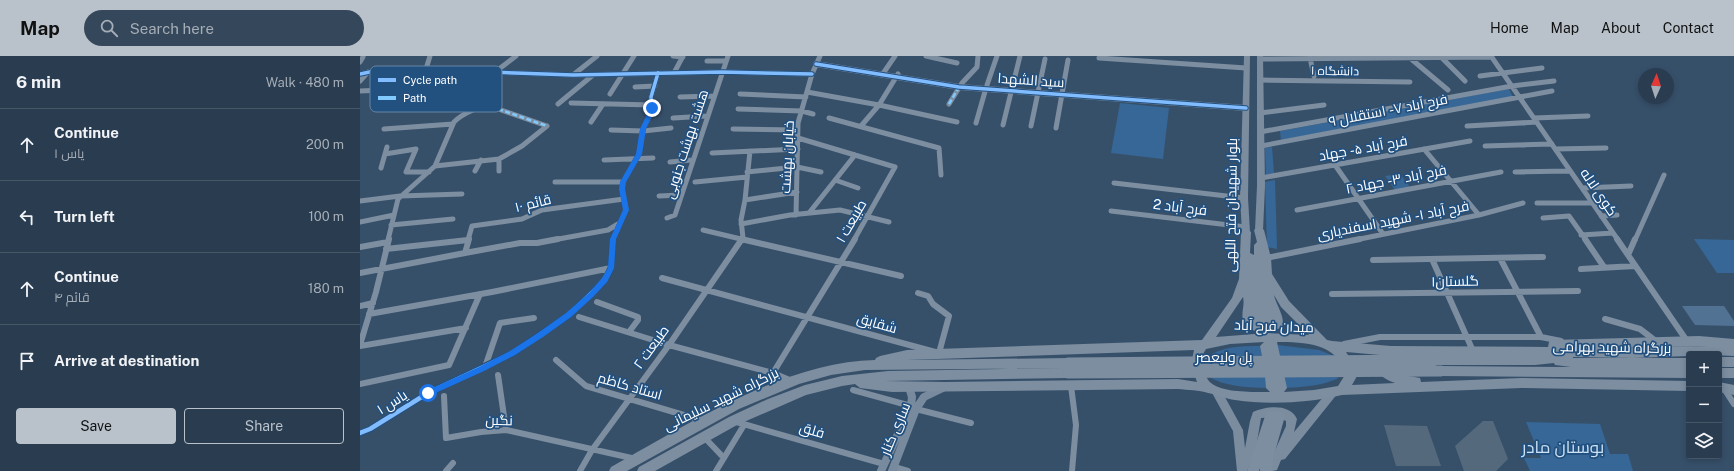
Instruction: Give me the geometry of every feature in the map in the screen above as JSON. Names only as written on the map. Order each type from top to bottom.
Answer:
[{"type":"highway","name":"بلوار شهیدان فتح اللهی","points":[[1204,344],[1237,300],[1244,279],[1246,229]]},
{"type":"highway","points":[[1246,229],[1254,293],[1265,324],[1259,275],[1260,230]]},
{"type":"highway","name":"بلوار شهیدان فتح اللهی","points":[[1260,230],[1266,258],[1267,274],[1285,304],[1328,345]]},
{"type":"highway","points":[[1244,279],[1249,300],[1248,320],[1250,323],[1257,326],[1272,327],[1278,324],[1278,320],[1270,302],[1267,274]]},
{"type":"highway","name":"میدان فرح آباد","points":[[865,365],[900,357],[939,353],[1204,344],[1226,339],[1250,337],[1304,340],[1328,345],[1391,351],[1524,351]]},
{"type":"highway","points":[[1524,351],[1573,344],[1687,341],[1734,343]]},
{"type":"highway","points":[[1204,344],[1196,354],[1196,364],[1200,377],[1212,389]]},
{"type":"highway","points":[[1328,345],[1343,356],[1349,366],[1351,376],[1338,392]]},
{"type":"highway","points":[[1134,346],[1144,352],[1150,360],[1151,370],[1147,379],[1138,385]]},
{"type":"highway","points":[[1269,346],[1270,366],[1276,388]]},
{"type":"highway","points":[[1524,351],[1633,353],[1670,353],[1706,350],[1734,351]]},
{"type":"highway","points":[[1391,351],[1382,356],[1380,364],[1389,376],[1402,381],[1686,386]]},
{"type":"highway","points":[[1535,360],[1633,353]]},
{"type":"highway","name":"پل ولیعصر","points":[[891,370],[1068,368],[1436,360],[1535,360]]},
{"type":"highway","name":"بزرگراه شهید بهرامی","points":[[1535,360],[1686,369]]},
{"type":"highway","points":[[1722,362],[1734,362]]},
{"type":"highway","name":"بزرگراه شهید سلیمانی","points":[[615,471],[727,409],[792,381],[843,368],[865,365],[891,370]]},
{"type":"highway","name":"پل ولیعصر","points":[[1068,368],[1560,371]]},
{"type":"highway","points":[[1581,383],[1686,369]]},
{"type":"highway","name":"بزرگراه شهید بهرامی","points":[[1560,371],[1686,369]]},
{"type":"highway","name":"بزرگراه شهید سلیمانی","points":[[648,470],[704,438],[805,390],[891,370]]},
{"type":"highway","points":[[1722,373],[1734,373]]},
{"type":"highway","points":[[842,381],[892,387],[1178,384],[1247,396],[1287,398],[1338,392],[1521,383]]},
{"type":"highway","points":[[1246,471],[1275,416],[1267,459],[1269,469]]},
{"type":"main road","name":"بلوار شهیدان فتح اللهی","points":[[1246,229],[1244,198],[1247,56]]},
{"type":"main road","name":"بلوار شهیدان فتح اللهی","points":[[1260,57],[1260,230]]},
{"type":"main road","name":"ساری کنار","points":[[909,387],[914,408]]},
{"type":"main road","name":"ساری کنار","points":[[888,468],[914,408],[924,398],[945,387]]},
{"type":"main road","points":[[1212,389],[1238,430],[1246,471]]},
{"type":"main road","points":[[1269,469],[1338,392]]},
{"type":"main road","points":[[1246,471],[1257,415],[1264,413],[1284,413],[1292,419],[1291,426],[1269,469]]},
{"type":"street","points":[[427,66],[430,56]]},
{"type":"street","points":[[502,67],[516,56]]},
{"type":"street","points":[[573,75],[597,56]]},
{"type":"street","points":[[610,94],[634,56]]},
{"type":"street","points":[[674,56],[683,57],[674,73]]},
{"type":"street","points":[[883,73],[895,56]]},
{"type":"street","points":[[926,56],[957,63]]},
{"type":"street","points":[[949,104],[960,85],[977,67],[978,56]]},
{"type":"street","points":[[976,123],[986,86],[997,56]]},
{"type":"street","points":[[1003,125],[1020,56]]},
{"type":"street","points":[[1260,57],[1410,58],[1492,56]]},
{"type":"street","name":"کوی لاله","points":[[1492,56],[1687,341]]},
{"type":"street","points":[[360,62],[363,57]]},
{"type":"street","points":[[1442,57],[1465,81]]},
{"type":"street","points":[[708,61],[727,58]]},
{"type":"street","name":"هشت بهشت جنوبی","points":[[667,218],[674,215],[727,58]]},
{"type":"street","points":[[1098,58],[1246,68]]},
{"type":"street","points":[[1310,58],[1314,76]]},
{"type":"street","points":[[1410,58],[1448,90]]},
{"type":"street","points":[[1031,126],[1044,59]]},
{"type":"street","name":"سید الشهدا","points":[[818,60],[883,73],[960,85],[1246,106]]},
{"type":"street","name":"خیابان بهشت","points":[[796,215],[798,130],[806,94],[818,60]]},
{"type":"street","points":[[1056,128],[1064,92],[1068,60]]},
{"type":"street","points":[[1480,76],[1542,68]]},
{"type":"street","points":[[360,74],[368,72]]},
{"type":"street","points":[[360,81],[368,72]]},
{"type":"street","points":[[502,73],[592,75],[722,72],[812,74]]},
{"type":"street","points":[[369,314],[611,268],[613,239],[626,210],[622,189],[623,182],[640,150],[643,131],[652,112],[651,97],[658,73]]},
{"type":"street","points":[[558,104],[592,75]]},
{"type":"street","points":[[861,126],[879,105],[897,75]]},
{"type":"street","name":"دانشگاه ۱","points":[[1260,80],[1410,82]]},
{"type":"street","points":[[1260,132],[1512,86],[1554,81]]},
{"type":"street","points":[[635,87],[655,86]]},
{"type":"street","points":[[360,91],[370,91]]},
{"type":"street","name":"فرح آباد ۷ - استقلال ۹","points":[[1261,146],[1552,92]]},
{"type":"street","points":[[740,94],[806,94],[879,105],[957,122]]},
{"type":"street","points":[[680,97],[714,96]]},
{"type":"street","points":[[571,103],[652,105]]},
{"type":"street","points":[[591,122],[603,104]]},
{"type":"street","points":[[1260,113],[1324,105]]},
{"type":"street","points":[[738,109],[802,111],[813,114]]},
{"type":"street","points":[[434,166],[499,159],[522,146],[547,126],[502,110]]},
{"type":"street","points":[[466,112],[462,114],[453,124],[434,166],[400,196],[391,225],[382,269],[360,346],[466,328]]},
{"type":"street","points":[[673,118],[707,116]]},
{"type":"street","points":[[1467,126],[1588,116]]},
{"type":"street","points":[[829,118],[938,148],[941,175]]},
{"type":"street","points":[[384,130],[453,124]]},
{"type":"street","points":[[611,130],[643,131],[671,128]]},
{"type":"street","points":[[733,129],[798,130]]},
{"type":"street","name":"طبیعت ۱","points":[[773,374],[841,263],[895,167],[798,138]]},
{"type":"street","name":"فرح آباد ۵ - جهاد","points":[[1261,178],[1470,141]]},
{"type":"street","points":[[1485,146],[1606,148]]},
{"type":"street","points":[[381,168],[387,147]]},
{"type":"street","points":[[385,154],[416,149],[406,172],[429,172]]},
{"type":"street","points":[[712,153],[798,149]]},
{"type":"street","points":[[1424,149],[1479,215]]},
{"type":"street","points":[[743,238],[741,224],[750,151]]},
{"type":"street","points":[[809,213],[855,155]]},
{"type":"street","points":[[604,160],[636,160],[653,158]]},
{"type":"street","points":[[499,159],[499,171]]},
{"type":"street","points":[[474,171],[481,160]]},
{"type":"street","points":[[670,162],[692,160]]},
{"type":"street","points":[[1335,165],[1383,234]]},
{"type":"street","points":[[695,182],[797,167],[821,172]]},
{"type":"street","points":[[1515,172],[1570,171]]},
{"type":"street","name":"فرح آباد ۳ - جهاد ۲","points":[[1297,210],[1501,172]]},
{"type":"street","points":[[1628,255],[1664,175]]},
{"type":"street","points":[[835,180],[858,188]]},
{"type":"street","points":[[555,182],[623,182]]},
{"type":"street","points":[[1114,183],[1244,198]]},
{"type":"street","points":[[1582,188],[1631,186]]},
{"type":"street","points":[[745,200],[797,192]]},
{"type":"street","points":[[360,201],[400,196],[462,194]]},
{"type":"street","points":[[659,196],[681,194]]},
{"type":"street","name":"قائم ۱۰","points":[[468,240],[472,226],[522,219],[542,210],[624,199]]},
{"type":"street","name":"فرح آباد ۱ - شهید اسفندیاری","points":[[1266,258],[1479,215],[1523,203]]},
{"type":"street","points":[[1537,203],[1592,203]]},
{"type":"street","points":[[741,224],[809,213],[840,210],[889,222]]},
{"type":"street","name":"فرح آباد 2","points":[[1111,211],[1246,229]]},
{"type":"street","points":[[360,222],[394,215]]},
{"type":"street","points":[[1601,216],[1616,215]]},
{"type":"street","points":[[1543,218],[1568,216],[1604,267]]},
{"type":"street","points":[[391,225],[453,219]]},
{"type":"street","points":[[360,273],[520,243],[537,243],[608,230],[621,222]]},
{"type":"street","points":[[703,230],[743,238],[841,263],[900,276]]},
{"type":"street","points":[[1581,235],[1612,233]]},
{"type":"street","name":"طبیعت ۲","points":[[580,471],[592,450],[669,344],[743,238]]},
{"type":"street","points":[[386,249],[468,240],[465,253]]},
{"type":"street","points":[[360,247],[388,242]]},
{"type":"street","points":[[1500,258],[1541,337]]},
{"type":"street","points":[[1373,260],[1543,258]]},
{"type":"street","points":[[1432,259],[1473,351]]},
{"type":"street","points":[[1581,269],[1635,266]]},
{"type":"street","name":"یاس ۱","points":[[360,433],[370,429],[428,393],[513,353],[569,315],[596,290],[611,268]]},
{"type":"street","name":"شقایق","points":[[662,278],[939,353]]},
{"type":"street","name":"گلستان۱","points":[[1332,294],[1578,291]]},
{"type":"street","points":[[918,293],[928,296],[933,304],[949,316],[939,353]]},
{"type":"street","points":[[360,384],[449,365],[480,294]]},
{"type":"street","points":[[597,302],[638,317],[638,320],[629,332]]},
{"type":"street","points":[[360,306],[372,303]]},
{"type":"street","points":[[579,317],[773,374],[792,381]]},
{"type":"street","points":[[485,367],[500,323],[534,318]]},
{"type":"street","points":[[1605,319],[1640,329],[1657,342]]},
{"type":"street","points":[[1328,345],[1380,337],[1541,337],[1573,344]]},
{"type":"street","name":"استاد کاظم","points":[[556,360],[586,386],[705,421]]},
{"type":"street","points":[[498,375],[506,430]]},
{"type":"street","points":[[1071,386],[1076,425],[1075,471]]},
{"type":"street","points":[[1725,388],[1734,404]]},
{"type":"street","points":[[853,390],[971,423]]},
{"type":"street","name":"نگین","points":[[444,396],[446,438],[481,432],[506,430],[637,459]]},
{"type":"street","points":[[716,471],[724,458],[738,423]]},
{"type":"street","name":"فلق","points":[[738,423],[888,468],[908,471]]},
{"type":"street","points":[[704,438],[724,458]]},
{"type":"street","points":[[446,471],[453,463]]},
{"type":"green space","points":[[1509,89],[1513,97],[1281,140],[1280,131]]},
{"type":"green space","points":[[1120,103],[1169,108],[1163,159],[1111,153]]},
{"type":"green space","points":[[1272,147],[1274,173],[1266,175],[1265,148]]},
{"type":"green space","points":[[1400,174],[1410,187],[1395,190],[1385,176]]},
{"type":"green space","points":[[1275,180],[1277,249],[1267,247],[1265,182]]},
{"type":"green space","points":[[1694,239],[1734,240],[1734,273],[1717,273]]},
{"type":"green space","points":[[1277,345],[1319,350],[1334,356],[1340,371],[1337,379],[1318,385],[1285,388]]},
{"type":"green space","points":[[1245,346],[1260,346],[1265,367],[1266,388],[1243,387],[1221,382],[1208,376],[1206,358],[1212,354],[1225,349]]},
{"type":"green space","name":"بوستان مادر","points":[[1526,422],[1600,424],[1610,454],[1628,454],[1633,471],[1530,471],[1524,458],[1541,458]]},
{"type":"shaded area","points":[[1682,306],[1724,306],[1734,321],[1734,326],[1695,325]]},
{"type":"building","points":[[1483,421],[1493,421],[1508,459],[1496,471],[1464,471],[1455,446]]},
{"type":"building","points":[[1384,425],[1427,426],[1441,466],[1396,466]]},
{"type":"marked path","points":[[949,104],[959,87]]},
{"type":"marked path","points":[[502,110],[547,126]]},
{"type":"cycle path","points":[[816,64],[959,87],[1246,108]]},
{"type":"cycle path","points":[[360,74],[370,72]]},
{"type":"cycle path","points":[[502,73],[573,75],[722,72],[812,74]]},
{"type":"cycle path","points":[[360,433],[370,429],[428,393],[513,353],[569,315],[605,280],[611,268],[613,239],[626,209],[622,189],[623,182],[639,154],[643,129],[652,112],[651,97],[658,73]]},
{"type":"route","points":[[428,393],[513,353],[569,315],[591,295],[604,280],[611,268],[613,257],[613,239],[626,210],[622,189],[623,182],[639,154],[643,129],[652,112],[652,108]]}]
